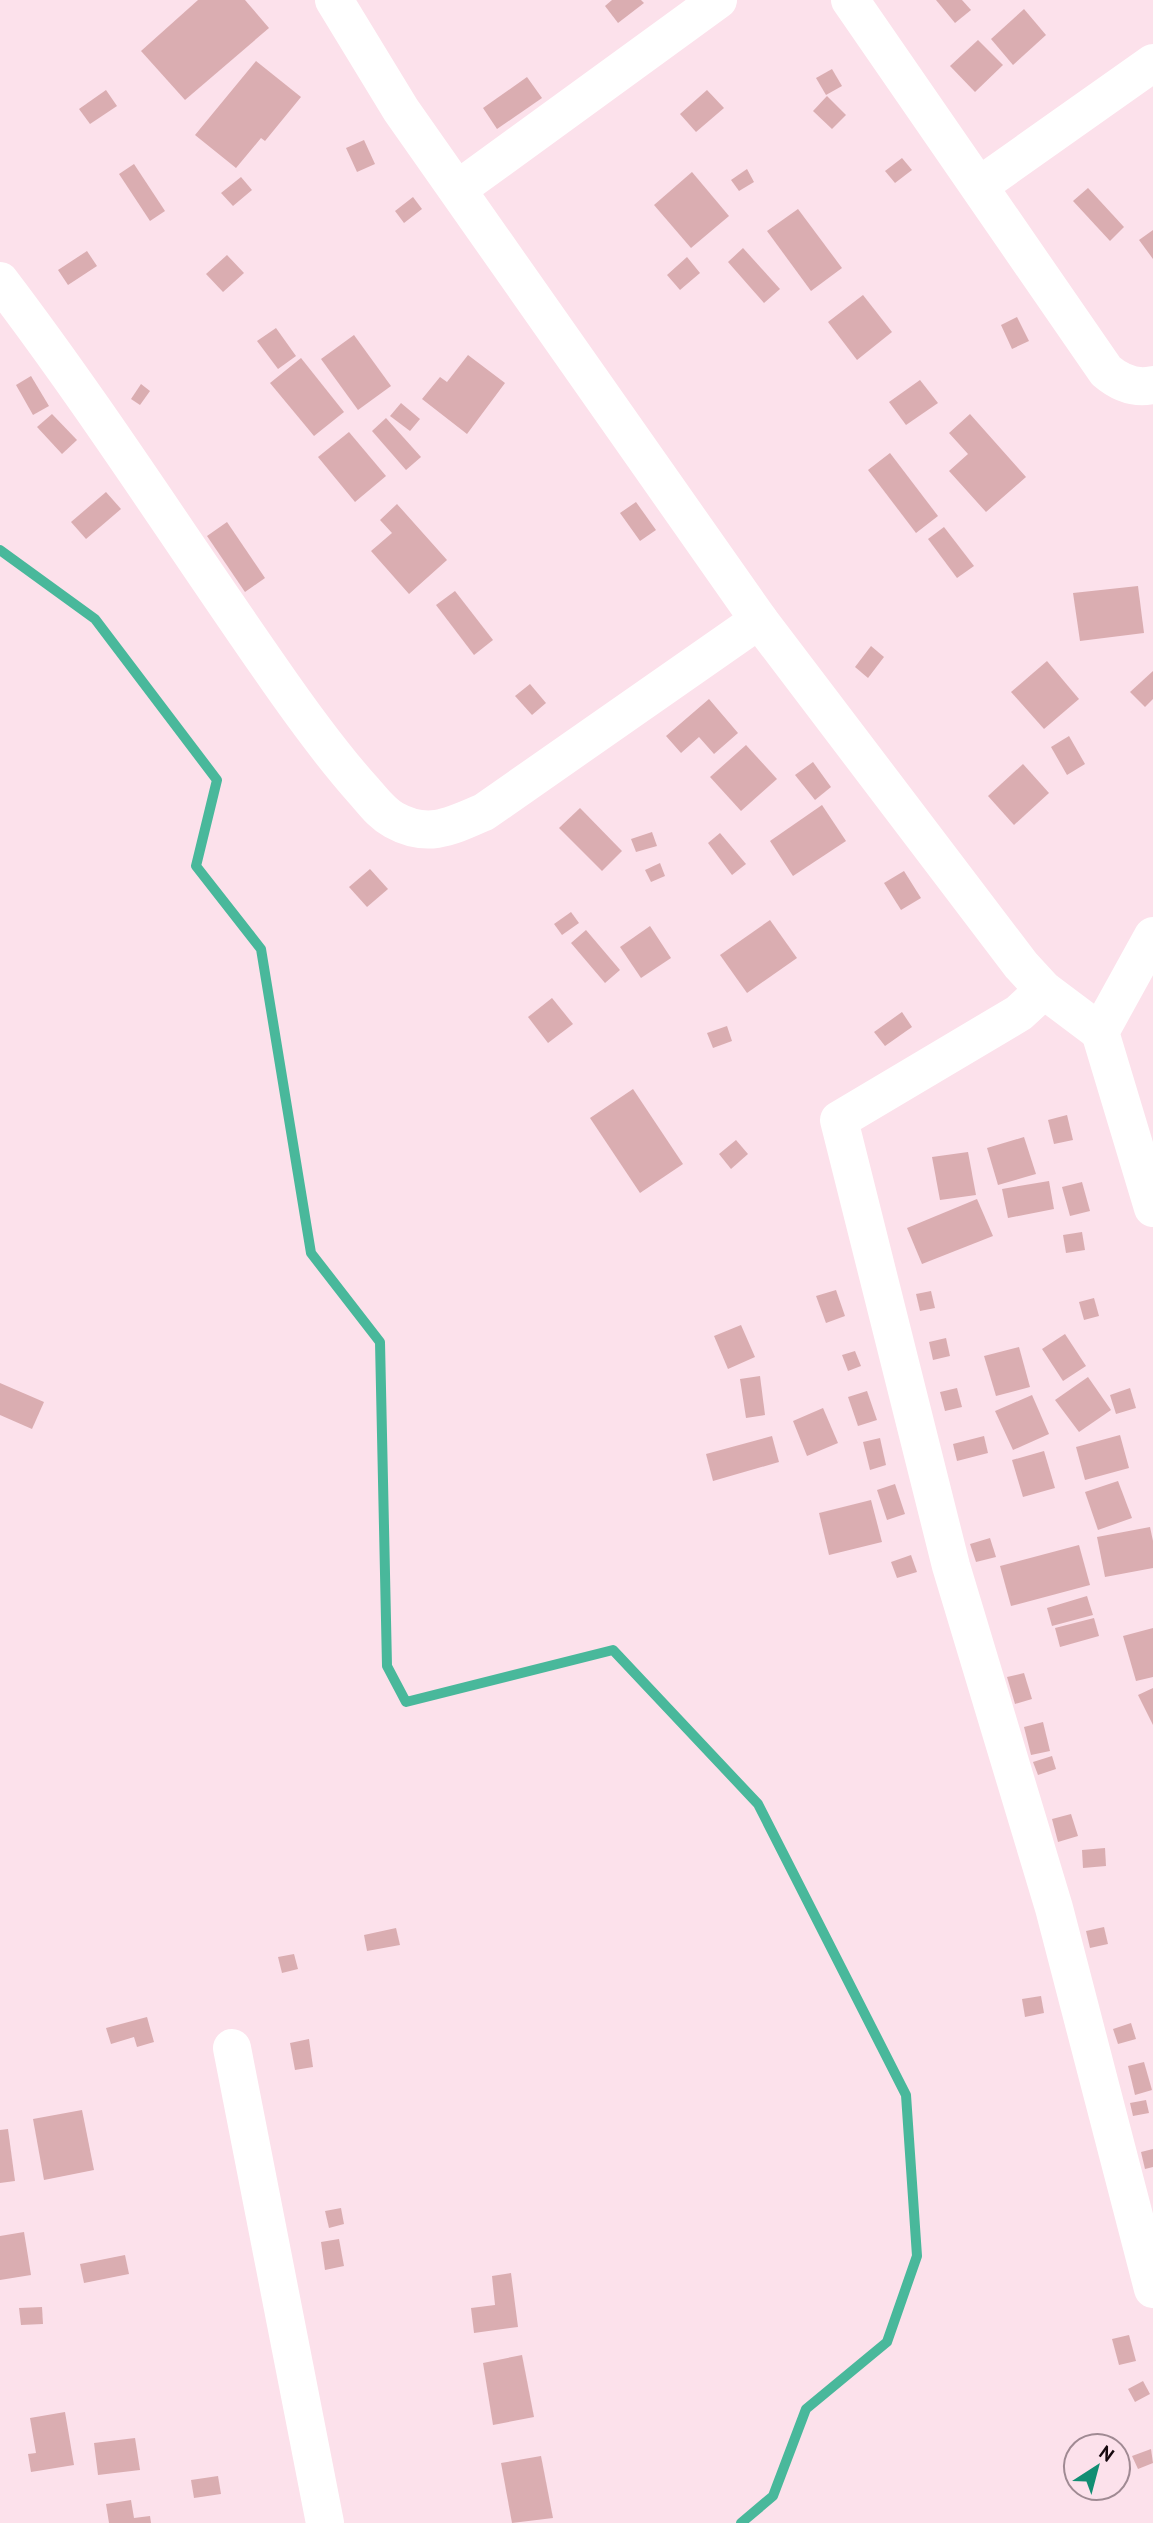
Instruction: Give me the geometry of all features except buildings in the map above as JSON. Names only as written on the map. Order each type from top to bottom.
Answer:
[{"type":"street","points":[[334,0],[401,110],[759,620],[1021,965],[1044,990],[1100,1032],[1153,1208]]},
{"type":"street","points":[[458,189],[718,0]]},
{"type":"street","points":[[850,0],[1106,371],[1125,384],[1153,386]]},
{"type":"street","points":[[979,186],[1153,63]]},
{"type":"street","points":[[0,281],[54,352],[191,556],[305,718],[349,775],[384,813],[395,821],[419,829],[438,830],[447,829],[484,812],[759,620]]},
{"type":"street","points":[[1100,1032],[1153,936]]},
{"type":"street","points":[[1044,990],[1019,1013],[839,1121],[951,1566],[1054,1908],[1153,2289]]},
{"type":"street","points":[[232,2048],[325,2523]]},
{"type":"waterway","points":[[0,550],[95,619],[217,780],[196,866],[261,949],[311,1253],[380,1342],[387,1666],[406,1702],[613,1650],[758,1804],[906,2095],[917,2256],[887,2342],[806,2409],[773,2496],[741,2523]]}]
